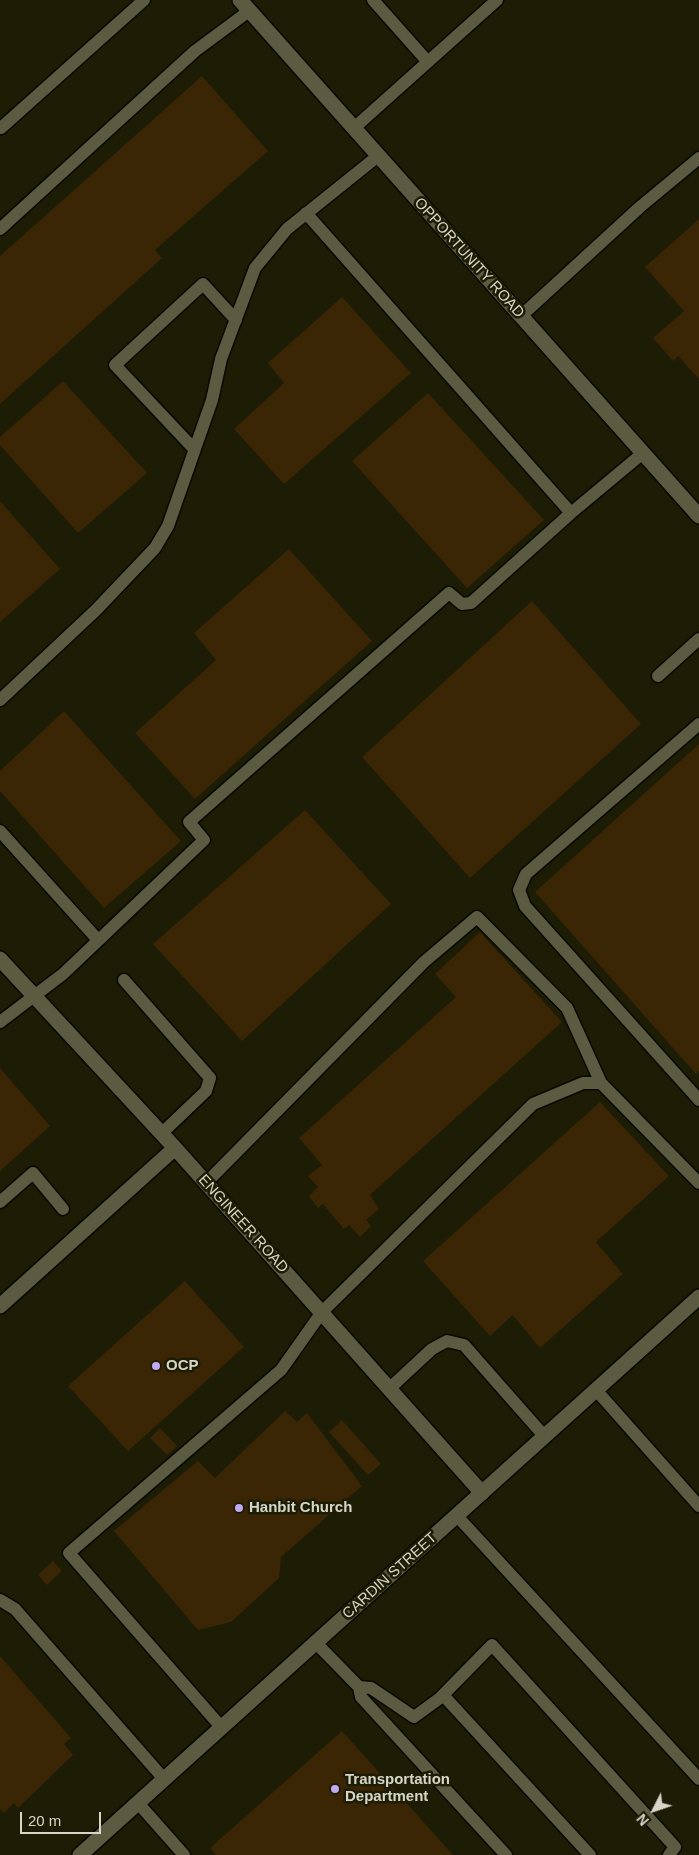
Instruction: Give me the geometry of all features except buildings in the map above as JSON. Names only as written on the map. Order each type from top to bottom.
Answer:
[{"type":"street","name":"OPPORTUNITY ROAD","points":[[245,6],[699,516]]},
{"type":"street","name":"ENGINEER ROAD","points":[[0,959],[33,997],[175,1148],[482,1493]]},
{"type":"street","points":[[0,1306],[175,1148]]},
{"type":"street","name":"CARDIN STREET","points":[[80,1855],[699,1298]]},
{"type":"lane","points":[[0,127],[144,0]]},
{"type":"lane","points":[[373,0],[428,62]]},
{"type":"lane","points":[[354,128],[493,1]]},
{"type":"lane","points":[[0,229],[245,6]]},
{"type":"lane","points":[[0,700],[96,610],[155,548],[168,526],[212,400],[221,359],[256,268],[287,229],[378,156]]},
{"type":"lane","points":[[521,316],[640,206],[699,158]]},
{"type":"lane","points":[[306,213],[571,513]]},
{"type":"lane","points":[[194,449],[115,365],[203,284],[236,320]]},
{"type":"lane","points":[[0,1022],[33,997],[98,940],[204,840],[189,822],[449,593],[462,604],[470,603],[571,513],[643,453]]},
{"type":"lane","points":[[658,676],[699,639]]},
{"type":"lane","points":[[699,724],[526,874],[519,890],[525,906],[699,1100]]},
{"type":"lane","points":[[0,831],[98,940]]},
{"type":"lane","points":[[206,1183],[424,962],[476,917],[567,1008],[601,1083],[699,1183]]},
{"type":"lane","points":[[124,980],[210,1078],[206,1091],[161,1134]]},
{"type":"lane","points":[[222,1728],[69,1553],[281,1370],[322,1312],[533,1104],[583,1083],[601,1083]]},
{"type":"lane","points":[[0,1202],[32,1173],[63,1209]]},
{"type":"lane","points":[[390,1388],[432,1349],[447,1341],[464,1345],[545,1437]]},
{"type":"lane","points":[[596,1390],[699,1506]]},
{"type":"lane","points":[[457,1516],[699,1780]]},
{"type":"lane","points":[[0,1600],[15,1609],[164,1779]]},
{"type":"lane","points":[[316,1643],[359,1687],[361,1697],[506,1855]]},
{"type":"lane","points":[[359,1687],[371,1688],[414,1717],[443,1695],[492,1644],[675,1847],[669,1855]]},
{"type":"lane","points":[[443,1695],[590,1855]]},
{"type":"lane","points":[[138,1803],[184,1855]]},
{"type":"place","name":"OCP","points":[[156,1366]]},
{"type":"place","name":"Hanbit Church","points":[[239,1508]]},
{"type":"place","name":"Transportation Department","points":[[335,1789]]}]
